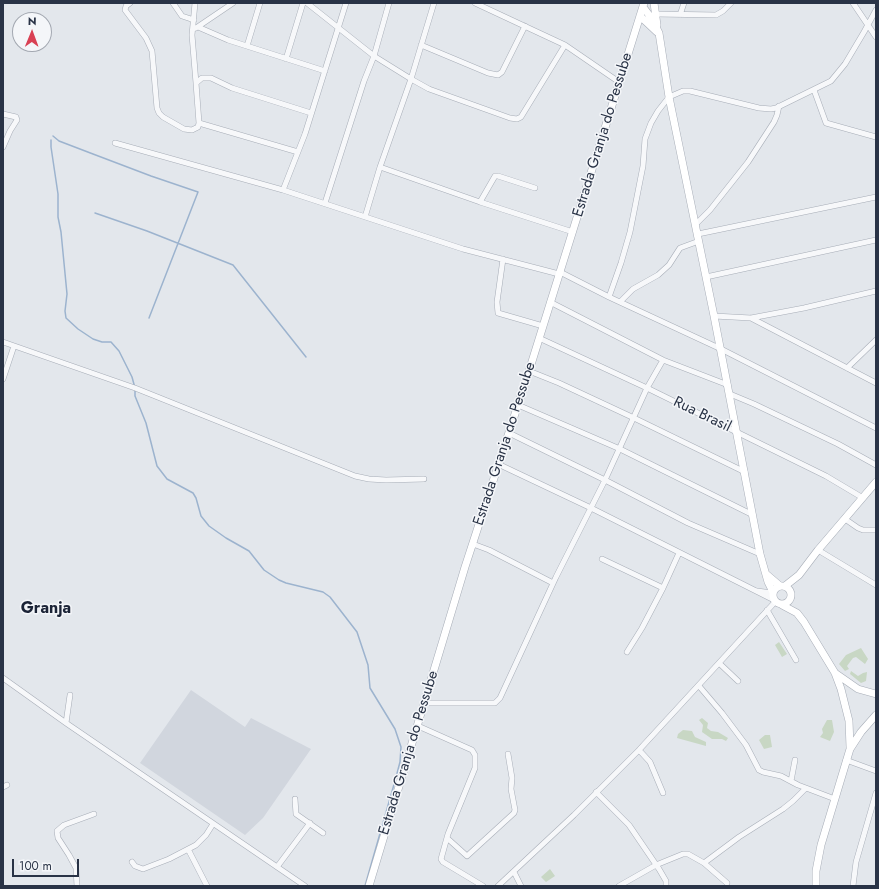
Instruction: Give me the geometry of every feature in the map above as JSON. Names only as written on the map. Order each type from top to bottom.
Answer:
[{"type":"street","points":[[130,3],[126,6],[125,10],[146,38],[152,51],[157,108],[159,113],[184,129],[195,130],[199,124],[193,31],[195,3]]},
{"type":"street","points":[[173,3],[182,16],[194,20]]},
{"type":"street","points":[[193,31],[233,3]]},
{"type":"street","points":[[247,46],[260,3]]},
{"type":"street","points":[[286,59],[303,3]]},
{"type":"street","points":[[307,3],[374,56],[410,79],[429,89],[452,98],[517,119],[522,117],[565,45]]},
{"type":"street","points":[[283,190],[298,152],[339,29],[346,3]]},
{"type":"street","points":[[325,203],[364,81],[374,56],[389,3]]},
{"type":"street","points":[[365,217],[434,3]]},
{"type":"street","points":[[476,3],[565,45],[619,82]]},
{"type":"street","points":[[654,3],[656,29],[669,97],[699,237],[738,433],[760,554],[773,597]]},
{"type":"street","points":[[680,15],[684,3]]},
{"type":"street","points":[[656,14],[716,15],[723,11],[730,3]]},
{"type":"street","points":[[853,3],[876,37]]},
{"type":"street","points":[[643,5],[656,29]]},
{"type":"street","name":"Estrada Granja do Pessube","points":[[368,886],[473,544],[573,232],[643,5]]},
{"type":"street","points":[[609,297],[621,264],[630,232],[646,139],[651,123],[658,110],[669,97],[683,91],[690,91],[759,108],[771,109],[779,106],[831,81],[845,64],[876,10]]},
{"type":"street","points":[[640,16],[656,29]]},
{"type":"street","points":[[421,45],[488,73],[498,75],[502,72],[526,26]]},
{"type":"street","points":[[198,27],[216,36],[325,71]]},
{"type":"street","points":[[635,31],[637,28],[642,27],[656,29]]},
{"type":"street","points":[[196,83],[202,78],[211,78],[232,88],[311,113]]},
{"type":"street","points":[[814,90],[826,123],[876,137]]},
{"type":"street","points":[[696,224],[710,210],[748,162],[774,122],[779,106]]},
{"type":"street","points":[[3,114],[16,117],[18,120],[10,131],[3,147]]},
{"type":"street","points":[[199,124],[298,152]]},
{"type":"street","points":[[115,143],[283,190],[464,249],[560,273],[721,349],[876,428]]},
{"type":"street","points":[[380,167],[480,202],[573,232]]},
{"type":"street","points":[[480,202],[495,176],[535,188]]},
{"type":"street","points":[[620,302],[633,289],[658,275],[668,265],[680,248],[699,237],[876,197]]},
{"type":"street","points":[[706,277],[876,240]]},
{"type":"street","points":[[503,259],[497,302],[498,313],[543,326]]},
{"type":"street","points":[[714,316],[751,318],[804,308],[876,291]]},
{"type":"street","points":[[550,302],[663,360],[728,386]]},
{"type":"street","points":[[751,318],[876,383]]},
{"type":"street","name":"Rua Brasil","points":[[539,338],[648,388],[826,476],[863,498]]},
{"type":"street","points":[[846,368],[876,340]]},
{"type":"street","points":[[3,342],[135,388],[356,476],[369,479],[386,480],[424,479]]},
{"type":"street","points":[[3,379],[14,346]]},
{"type":"street","points":[[424,703],[498,702],[504,692],[553,584],[663,360]]},
{"type":"street","points":[[529,371],[559,383],[634,418],[745,472]]},
{"type":"street","points":[[730,394],[838,444],[876,465]]},
{"type":"street","points":[[518,405],[620,449],[753,515]]},
{"type":"street","points":[[509,433],[688,523],[760,554]]},
{"type":"street","points":[[498,464],[591,508],[756,591],[773,597],[797,613]]},
{"type":"street","points":[[782,604],[787,603],[799,575],[818,550],[876,483]]},
{"type":"street","points":[[845,519],[863,530],[876,530]]},
{"type":"street","points":[[473,544],[489,550],[553,584]]},
{"type":"street","points":[[818,550],[876,585]]},
{"type":"street","points":[[627,652],[642,628],[679,553]]},
{"type":"street","points":[[602,559],[663,588]]},
{"type":"street","points":[[766,574],[789,589],[797,613],[835,673],[841,689],[849,721],[850,749]]},
{"type":"street","points":[[498,886],[639,750],[699,686],[767,610],[775,588],[783,586],[799,575]]},
{"type":"street","points":[[767,610],[796,660]]},
{"type":"street","points":[[719,663],[738,681]]},
{"type":"street","points":[[835,673],[858,689],[876,694]]},
{"type":"street","points":[[3,678],[66,723],[305,886]]},
{"type":"street","points":[[699,686],[746,745],[759,770],[781,776],[834,799]]},
{"type":"street","points":[[66,723],[70,695]]},
{"type":"street","points":[[816,886],[816,871],[820,845],[846,760],[850,749],[858,736],[876,715]]},
{"type":"street","points":[[418,726],[472,750],[475,755],[475,768],[446,838],[441,857],[443,862],[483,886]]},
{"type":"street","points":[[639,750],[653,768],[663,793]]},
{"type":"street","points":[[446,838],[467,856],[514,813],[512,778],[508,754]]},
{"type":"street","points":[[791,781],[795,760]]},
{"type":"street","points":[[846,760],[876,771]]},
{"type":"street","points":[[704,864],[739,837],[783,809],[806,788]]},
{"type":"street","points":[[596,792],[629,825],[664,877],[666,886]]},
{"type":"street","points":[[853,886],[856,862],[876,793]]},
{"type":"street","points":[[295,799],[296,814],[323,832]]},
{"type":"street","points":[[77,886],[76,868],[69,854],[58,838],[57,831],[64,825],[94,814]]},
{"type":"street","points":[[277,867],[310,823]]},
{"type":"street","points":[[132,862],[139,868],[149,868],[169,859],[201,840],[213,824]]},
{"type":"street","points":[[188,849],[207,886]]},
{"type":"street","points":[[619,886],[656,865],[683,854],[688,854],[704,864],[727,882]]},
{"type":"street","points":[[514,872],[521,886]]},
{"type":"shaded area","points":[[191,690],[245,727],[251,718],[311,749],[263,818],[245,835],[140,763]]},
{"type":"green space","points":[[779,642],[787,654],[782,657],[775,645]]},
{"type":"green space","points":[[861,648],[868,659],[865,664],[856,657],[853,658],[847,666],[849,669],[845,671],[839,664],[846,655]]},
{"type":"green space","points":[[851,671],[858,676],[867,672],[866,681],[861,683],[850,674]]},
{"type":"green space","points":[[702,718],[708,723],[707,728],[728,738],[726,741],[722,739],[712,739],[702,732],[703,725],[699,720]]},
{"type":"green space","points":[[827,720],[832,720],[834,732],[830,741],[820,737],[823,733],[822,729]]},
{"type":"green space","points":[[683,730],[692,731],[695,737],[706,742],[706,746],[677,738],[678,734]]},
{"type":"green space","points":[[765,735],[770,735],[772,747],[764,749],[759,740]]},
{"type":"green space","points":[[550,869],[555,876],[546,882],[541,877]]},
{"type":"waterway","points":[[53,136],[59,141],[198,192],[149,318]]},
{"type":"waterway","points":[[51,140],[58,194],[58,217],[61,232],[67,294],[65,311],[66,318],[78,329],[93,339],[102,342],[111,342],[119,351],[132,377],[135,388],[135,396],[146,423],[157,466],[167,479],[193,493],[201,516],[209,526],[249,551],[264,570],[279,580],[323,592],[330,597],[357,632],[368,665],[370,688],[395,729],[401,747],[400,762],[365,886]]},
{"type":"waterway","points":[[95,213],[147,231],[233,265],[306,357]]},
{"type":"district","name":"Granja","points":[[46,609]]}]
